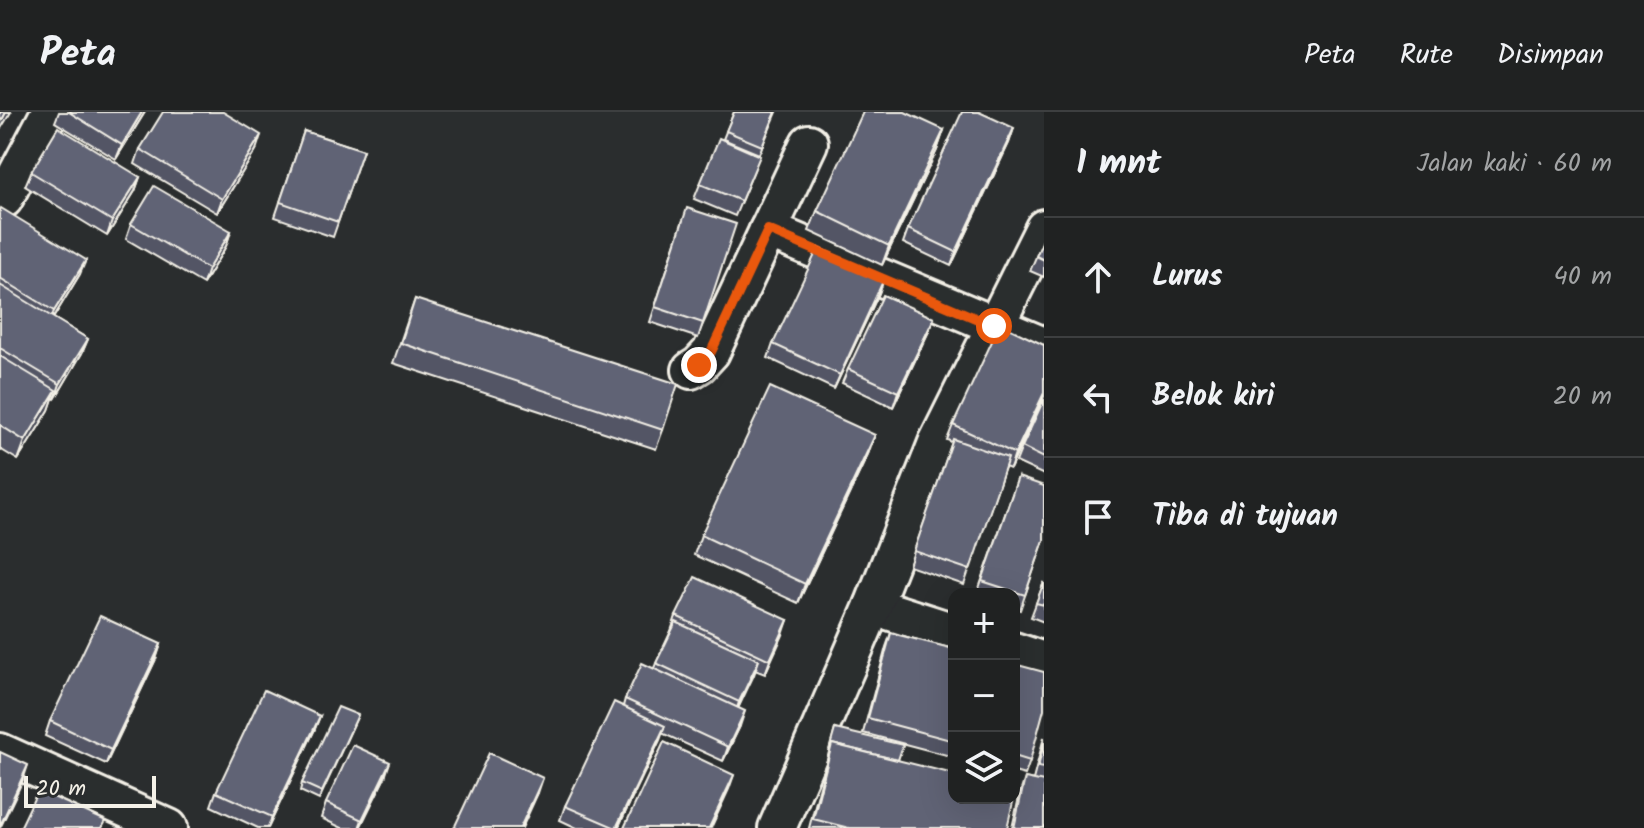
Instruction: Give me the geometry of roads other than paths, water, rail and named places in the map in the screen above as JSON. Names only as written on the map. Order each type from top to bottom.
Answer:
[{"type":"street","points":[[4,199],[50,112]]},
{"type":"street","points":[[691,370],[711,352],[809,143]]},
{"type":"street","points":[[777,828],[873,606],[937,443],[1044,228]]},
{"type":"street","points":[[768,230],[1044,346]]},
{"type":"street","points":[[873,606],[948,630]]},
{"type":"street","points":[[1020,653],[1044,661]]},
{"type":"street","points":[[0,752],[169,828]]}]
